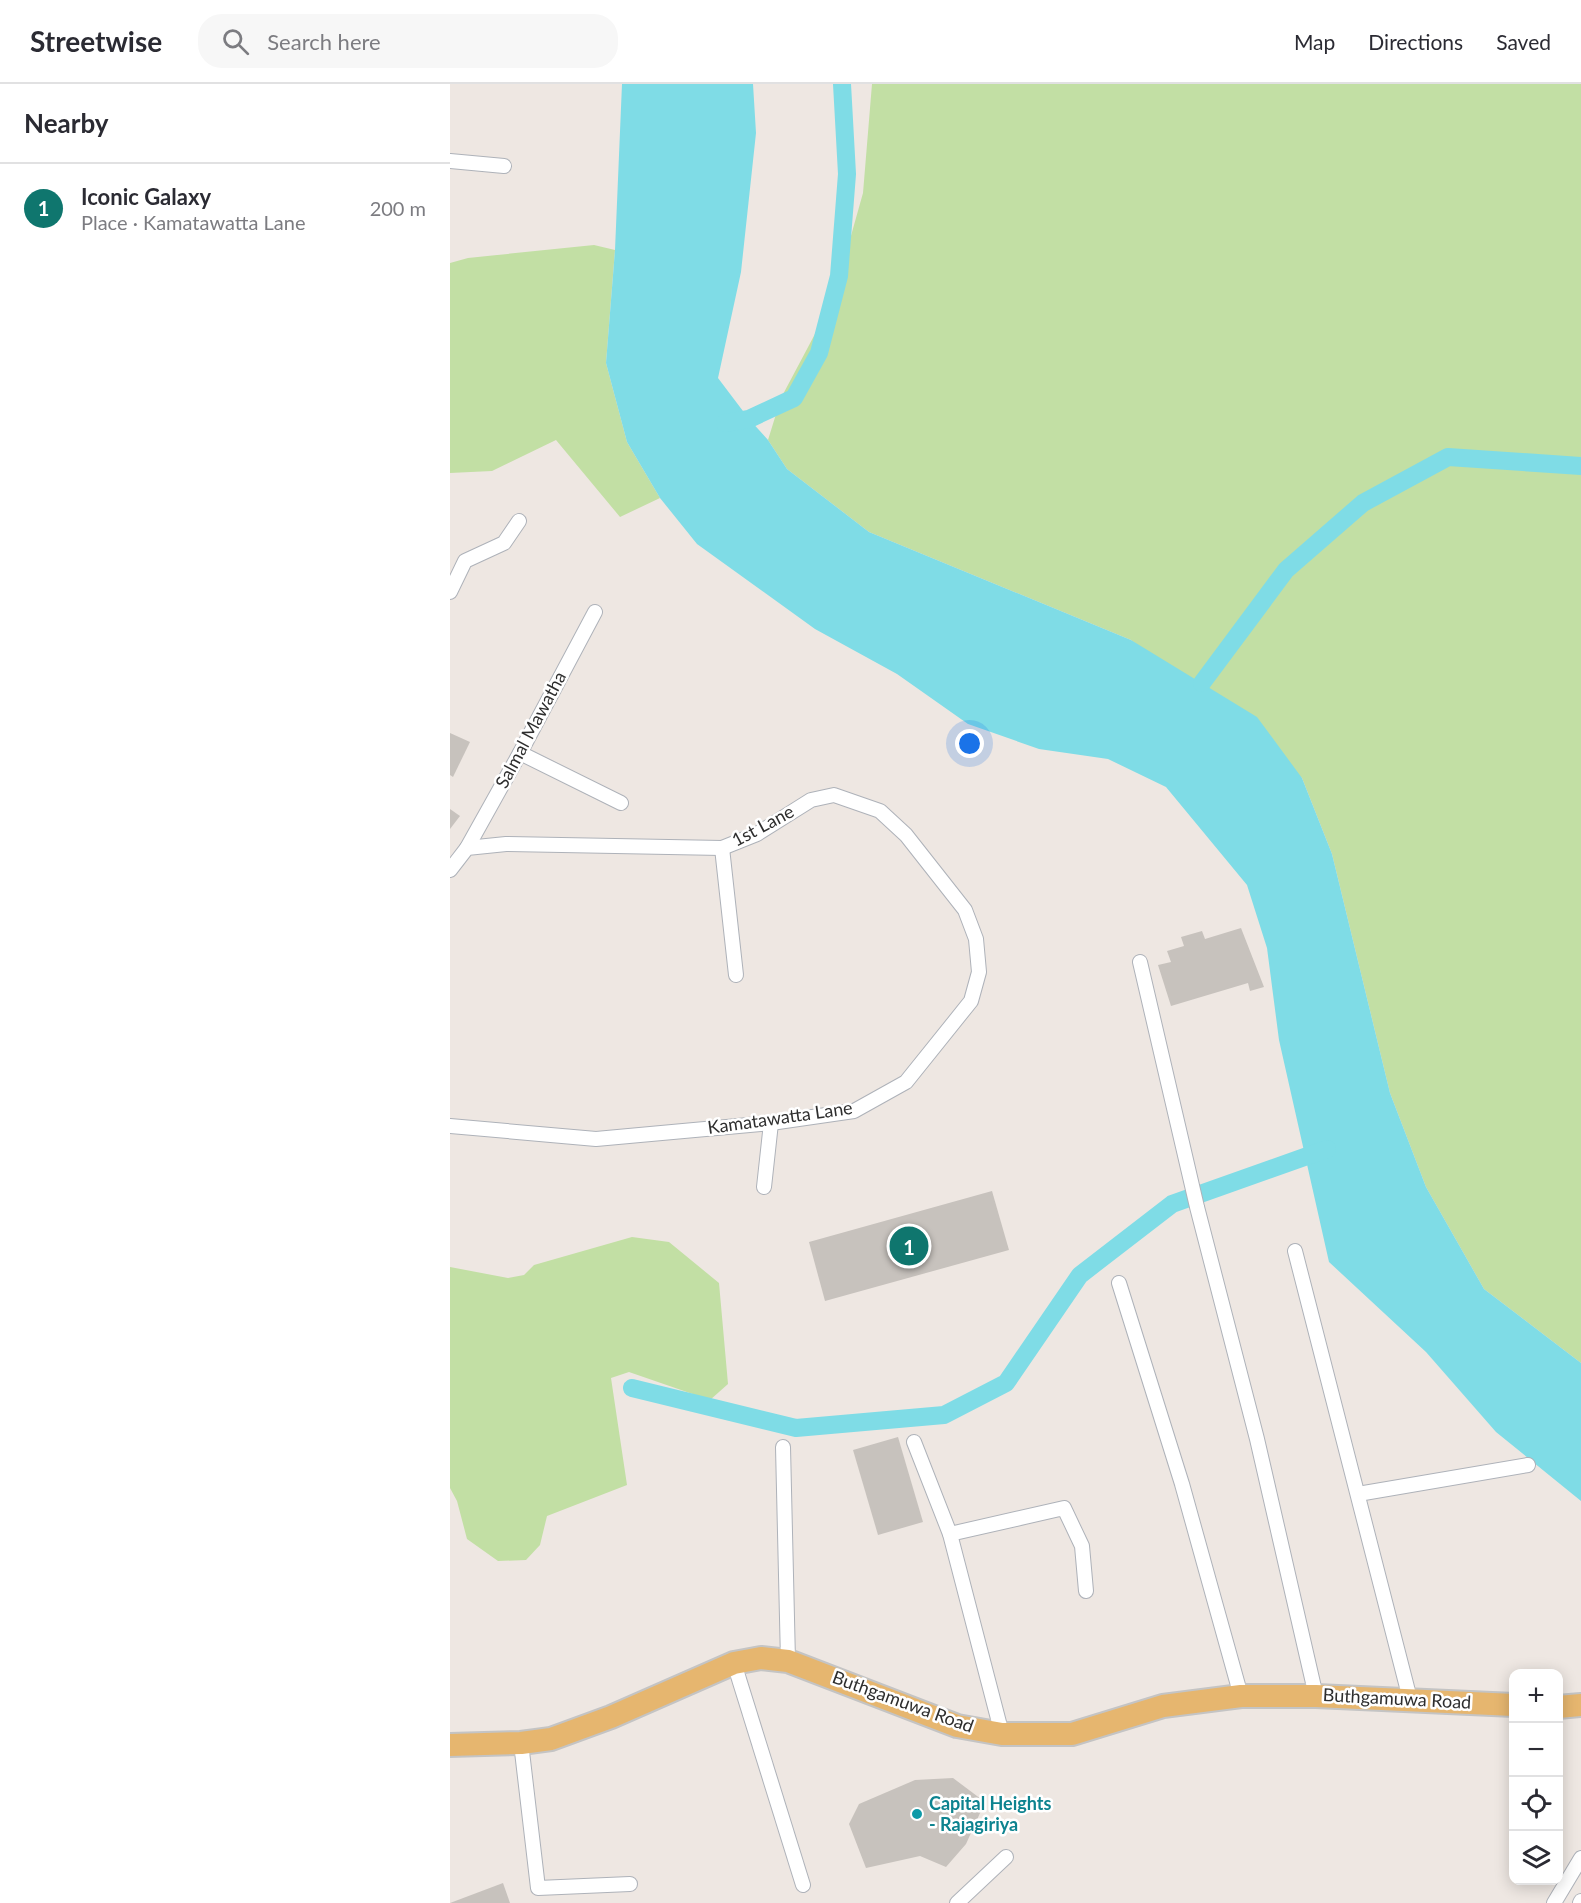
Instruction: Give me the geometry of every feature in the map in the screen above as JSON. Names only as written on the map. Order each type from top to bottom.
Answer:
[{"type":"main road","name":"Buthgamuwa Road","points":[[450,1745],[521,1743],[551,1739],[611,1717],[734,1663],[761,1658],[788,1661],[957,1726],[1002,1734],[1071,1734],[1163,1706],[1241,1695],[1410,1699],[1509,1705]]},
{"type":"main road","points":[[1563,1707],[1581,1705]]},
{"type":"street","points":[[450,161],[504,166]]},
{"type":"street","points":[[450,592],[465,561],[504,543],[519,521]]},
{"type":"street","name":"Salmal Mawatha","points":[[467,848],[595,612]]},
{"type":"street","points":[[520,753],[621,803]]},
{"type":"street","name":"1st Lane","points":[[467,848],[506,844],[722,848],[757,834],[811,800],[834,795],[880,811],[906,835],[965,910]]},
{"type":"street","points":[[450,870],[467,848]]},
{"type":"street","points":[[722,848],[736,975]]},
{"type":"street","name":"Kamatawatta Lane","points":[[450,1126],[596,1139],[771,1123],[854,1111],[906,1082],[971,1001],[979,972],[976,939],[965,910]]},
{"type":"street","points":[[1140,962],[1197,1207],[1257,1439],[1316,1696]]},
{"type":"street","points":[[764,1187],[771,1123]]},
{"type":"street","points":[[1296,1251],[1410,1699]]},
{"type":"street","points":[[1119,1283],[1182,1484],[1241,1695]]},
{"type":"street","points":[[914,1442],[950,1534],[1002,1734]]},
{"type":"street","points":[[783,1446],[788,1661]]},
{"type":"street","points":[[1358,1494],[1528,1465]]},
{"type":"street","points":[[950,1534],[1064,1508],[1082,1546],[1086,1591]]},
{"type":"street","points":[[734,1663],[803,1885]]},
{"type":"street","points":[[521,1743],[538,1888],[630,1884]]},
{"type":"street","points":[[957,1903],[1006,1857]]},
{"type":"street","points":[[1554,1903],[1581,1858]]},
{"type":"green space","points":[[872,84],[1581,84],[1581,1363],[1484,1289],[1426,1187],[1390,1093],[1332,854],[1302,778],[1131,640],[869,532],[787,469],[768,440],[781,398],[833,300],[863,193]]},
{"type":"green space","points":[[594,245],[615,250],[606,363],[627,442],[660,498],[620,517],[556,440],[492,471],[450,473],[450,263],[468,258]]},
{"type":"green space","points":[[632,1237],[669,1242],[719,1283],[728,1384],[710,1400],[629,1372],[611,1378],[627,1485],[547,1516],[540,1545],[526,1560],[498,1561],[467,1539],[457,1501],[450,1488],[450,1267],[508,1278],[524,1275],[534,1265]]},
{"type":"water","points":[[622,84],[753,84],[756,133],[741,272],[718,378],[768,440],[787,469],[869,532],[1131,640],[1257,717],[1302,778],[1332,854],[1390,1093],[1426,1187],[1484,1289],[1581,1363],[1581,1501],[1496,1432],[1426,1352],[1329,1262],[1279,1040],[1267,948],[1247,885],[1166,787],[1108,759],[1039,749],[968,724],[897,674],[815,629],[697,544],[660,498],[627,442],[606,363],[615,250]]},
{"type":"building","points":[[450,733],[470,742],[453,777],[450,775]]},
{"type":"building","points":[[450,809],[460,816],[450,829]]},
{"type":"building","points":[[1241,928],[1264,987],[1250,991],[1248,983],[1171,1006],[1158,965],[1171,962],[1167,951],[1184,946],[1181,937],[1202,931],[1205,939]]},
{"type":"building","points":[[992,1191],[1009,1250],[825,1301],[809,1242]]},
{"type":"building","points":[[898,1437],[923,1522],[878,1535],[853,1450]]},
{"type":"building","name":"Capital Heights - Rajagiriya","points":[[953,1778],[985,1802],[966,1844],[946,1867],[920,1856],[866,1868],[849,1824],[859,1804],[915,1780]]},
{"type":"building","points":[[503,1883],[510,1903],[450,1903]]},
{"type":"waterway","points":[[725,423],[749,419],[794,398],[819,353],[839,276],[847,174],[842,84]]},
{"type":"waterway","points":[[1202,683],[1286,570],[1363,503],[1448,457],[1581,466]]},
{"type":"waterway","points":[[632,1388],[796,1428],[944,1415],[1006,1383],[1080,1275],[1172,1204],[1327,1149]]},
{"type":"place","name":"Iconic Galaxy","points":[[909,1246]]},
{"type":"place","name":"Capital Heights - Rajagiriya","points":[[917,1814]]}]
